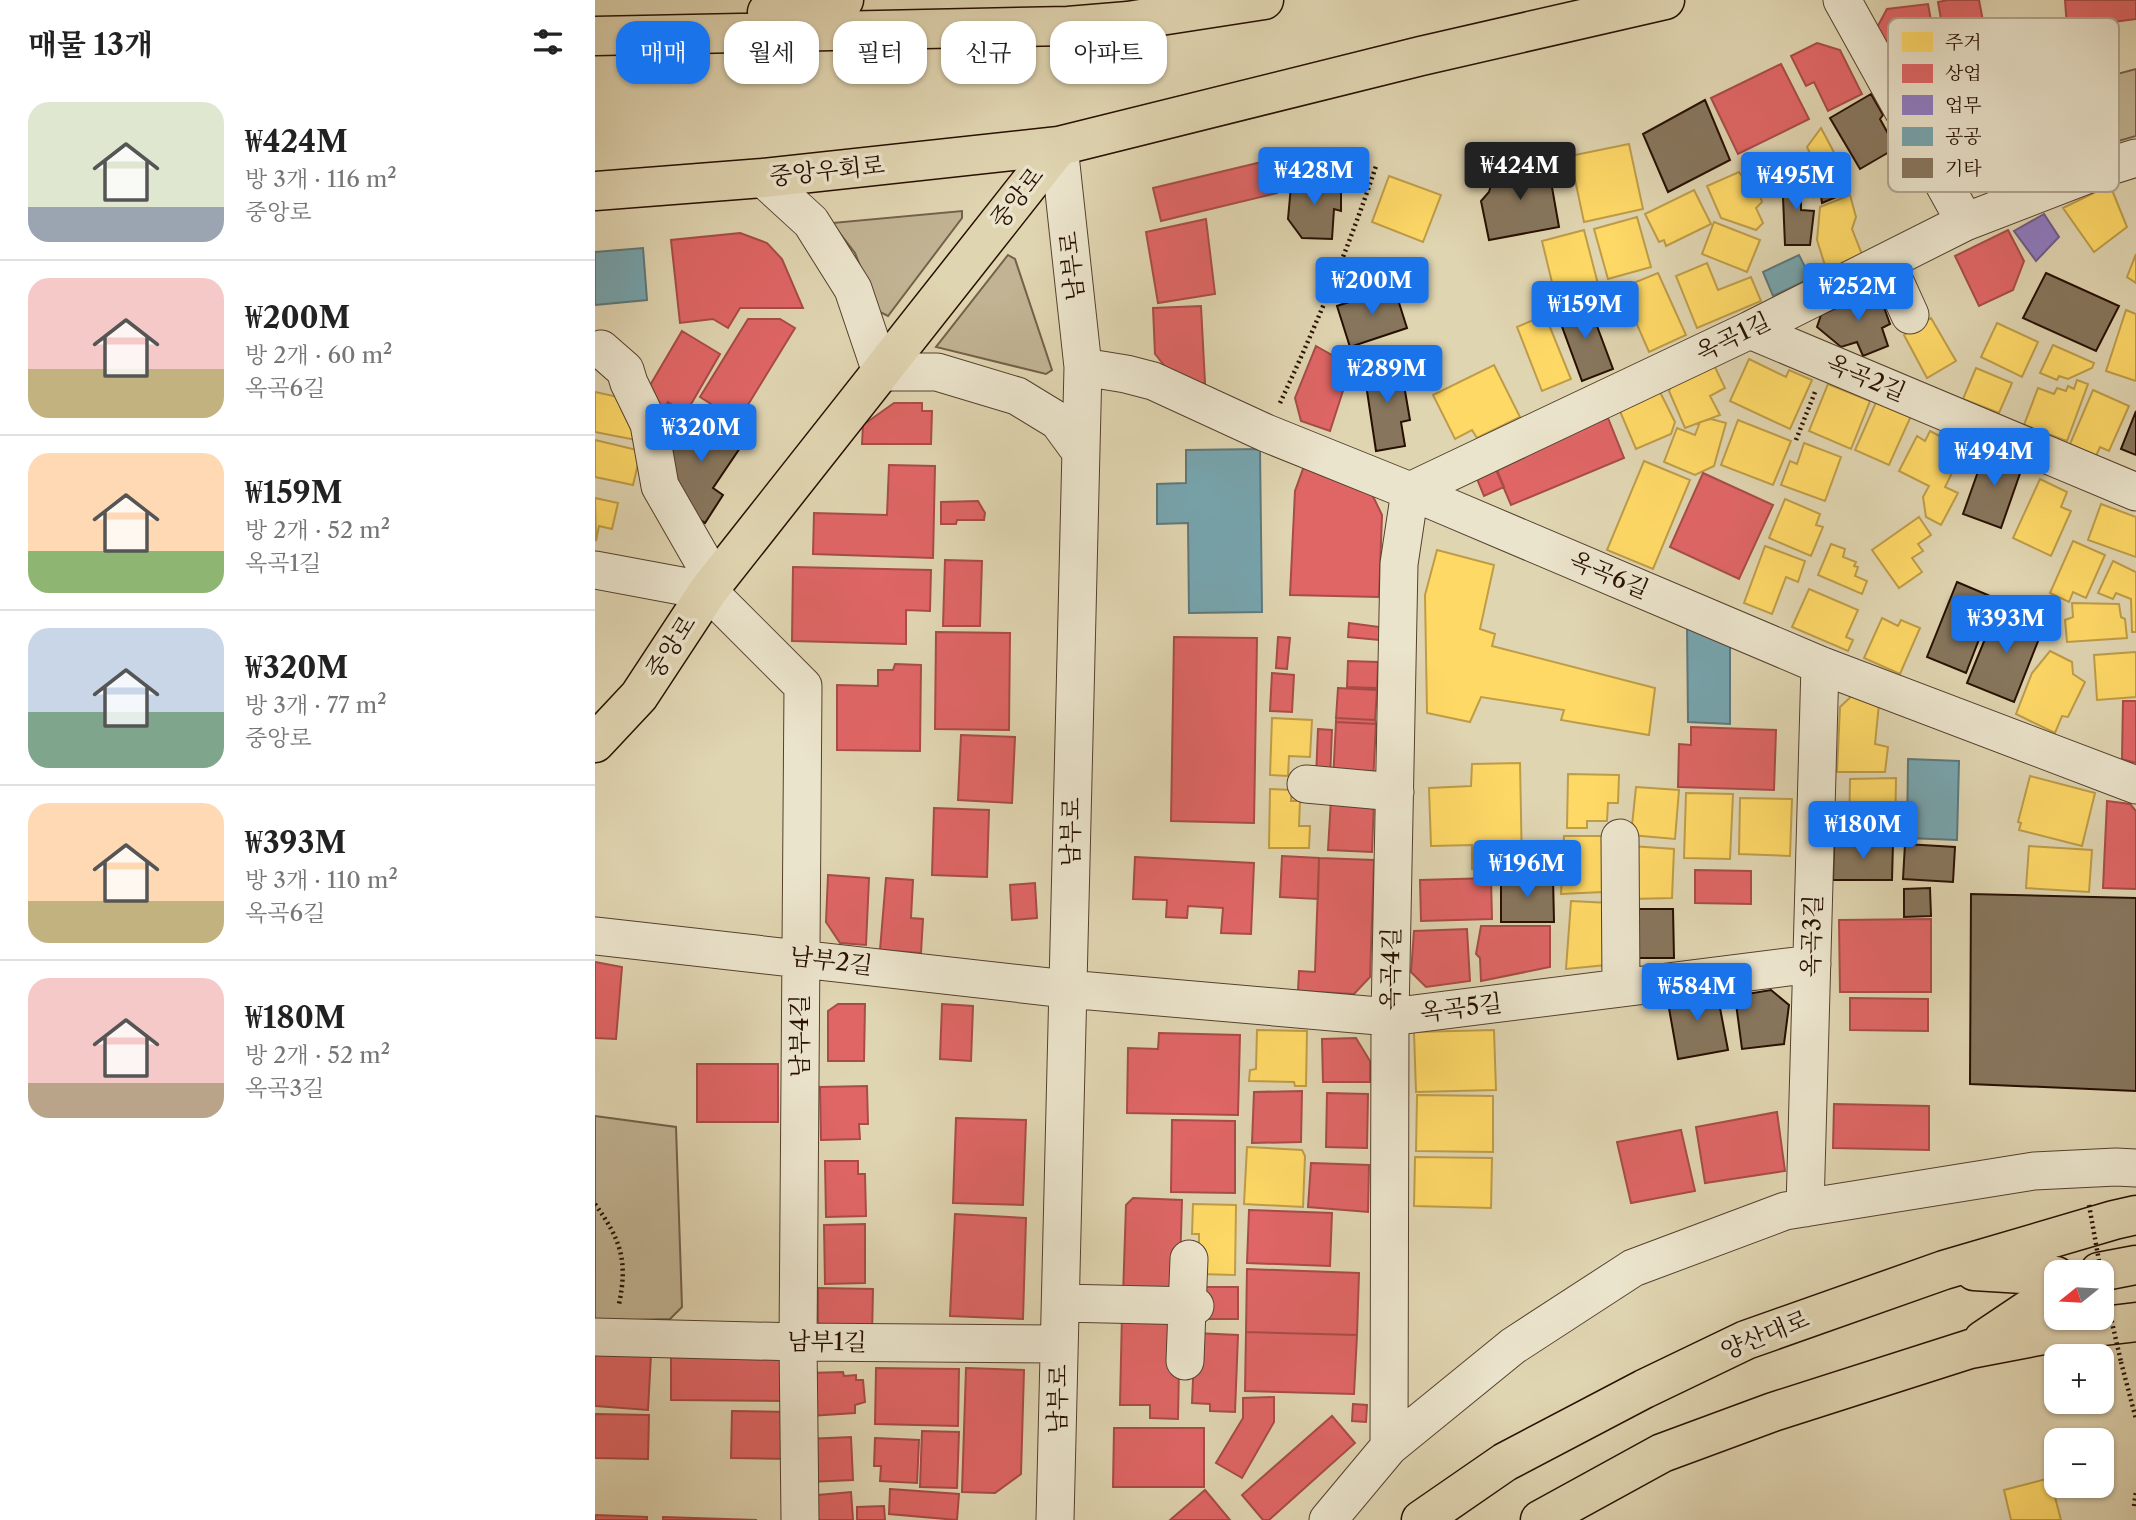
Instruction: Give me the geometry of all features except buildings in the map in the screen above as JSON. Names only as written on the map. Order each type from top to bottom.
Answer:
[{"type":"main road","points":[[595,34],[705,22],[844,0]]},
{"type":"main road","points":[[595,34],[1068,26],[1128,21],[1264,0]]},
{"type":"main road","name":"중앙로","points":[[595,743],[639,696],[712,586],[1059,146],[1421,56],[1665,0]]},
{"type":"main road","name":"중앙우회로","points":[[595,191],[763,178],[1059,146]]},
{"type":"main road","name":"양산대로","points":[[1421,1520],[1505,1462],[1745,1340],[1944,1270],[2136,1215]]},
{"type":"main road","points":[[2114,1269],[2136,1265]]},
{"type":"main road","points":[[1944,1270],[2044,1275]]},
{"type":"main road","points":[[1970,1349],[2044,1299]]},
{"type":"main road","points":[[1541,1520],[1662,1453],[1773,1412],[1970,1349],[2070,1330],[2136,1322]]},
{"type":"street","points":[[1842,0],[1888,83]]},
{"type":"street","name":"남부로","points":[[1055,1520],[1083,368],[1059,146]]},
{"type":"street","name":"옥곡1길","points":[[2119,163],[2136,158]]},
{"type":"street","points":[[763,178],[811,222],[853,289],[880,372],[937,372],[1017,396],[1058,421],[1080,451]]},
{"type":"street","points":[[1948,192],[1965,222]]},
{"type":"street","name":"옥곡1길","points":[[1410,491],[1750,330],[1965,222],[2043,192]]},
{"type":"street","points":[[1886,262],[1910,315]]},
{"type":"street","name":"옥곡2길","points":[[1750,330],[2136,492]]},
{"type":"street","name":"옥곡6길","points":[[1083,368],[1153,381],[1266,433],[1410,491],[1820,665],[2136,785]]},
{"type":"street","name":"남부4길","points":[[609,370],[649,424],[660,485],[712,586],[803,686],[798,1342],[800,1520]]},
{"type":"street","name":"옥곡4길","points":[[1389,1447],[1390,1017],[1399,564],[1410,491]]},
{"type":"street","points":[[595,570],[712,586]]},
{"type":"street","name":"옥곡3길","points":[[1805,1208],[1820,665]]},
{"type":"street","points":[[1306,784],[1395,792]]},
{"type":"street","points":[[1620,838],[1621,988]]},
{"type":"street","name":"남부2길","points":[[595,936],[1067,989]]},
{"type":"street","name":"옥곡5길","points":[[1067,989],[1390,1017],[1812,964]]},
{"type":"street","points":[[1328,1520],[1389,1447],[1513,1346],[1633,1268],[1785,1211],[2034,1171],[2129,1164]]},
{"type":"street","points":[[1185,1361],[1191,1306],[1189,1259]]},
{"type":"street","points":[[1061,1303],[1191,1306]]},
{"type":"street","name":"남부1길","points":[[602,1337],[1059,1344]]},
{"type":"path","points":[[1266,433],[1310,339],[1359,219],[1376,166]]},
{"type":"path","points":[[1796,440],[1827,362]]},
{"type":"path","points":[[595,1204],[617,1242],[624,1261],[624,1281],[614,1326],[602,1337]]},
{"type":"path","points":[[2089,1205],[2098,1260]]},
{"type":"path","points":[[2114,1328],[2136,1419]]},
{"type":"path","points":[[2134,1506],[2136,1491]]},
{"type":"shaded area","points":[[2136,69],[2136,136],[2119,141],[2119,74]]},
{"type":"shaded area","points":[[962,211],[962,218],[888,316],[878,311],[855,253],[832,223]]},
{"type":"shaded area","points":[[1008,255],[1015,259],[1052,370],[1046,374],[936,347]]},
{"type":"shaded area","points":[[595,1116],[676,1127],[682,1307],[670,1319],[595,1321]]}]
